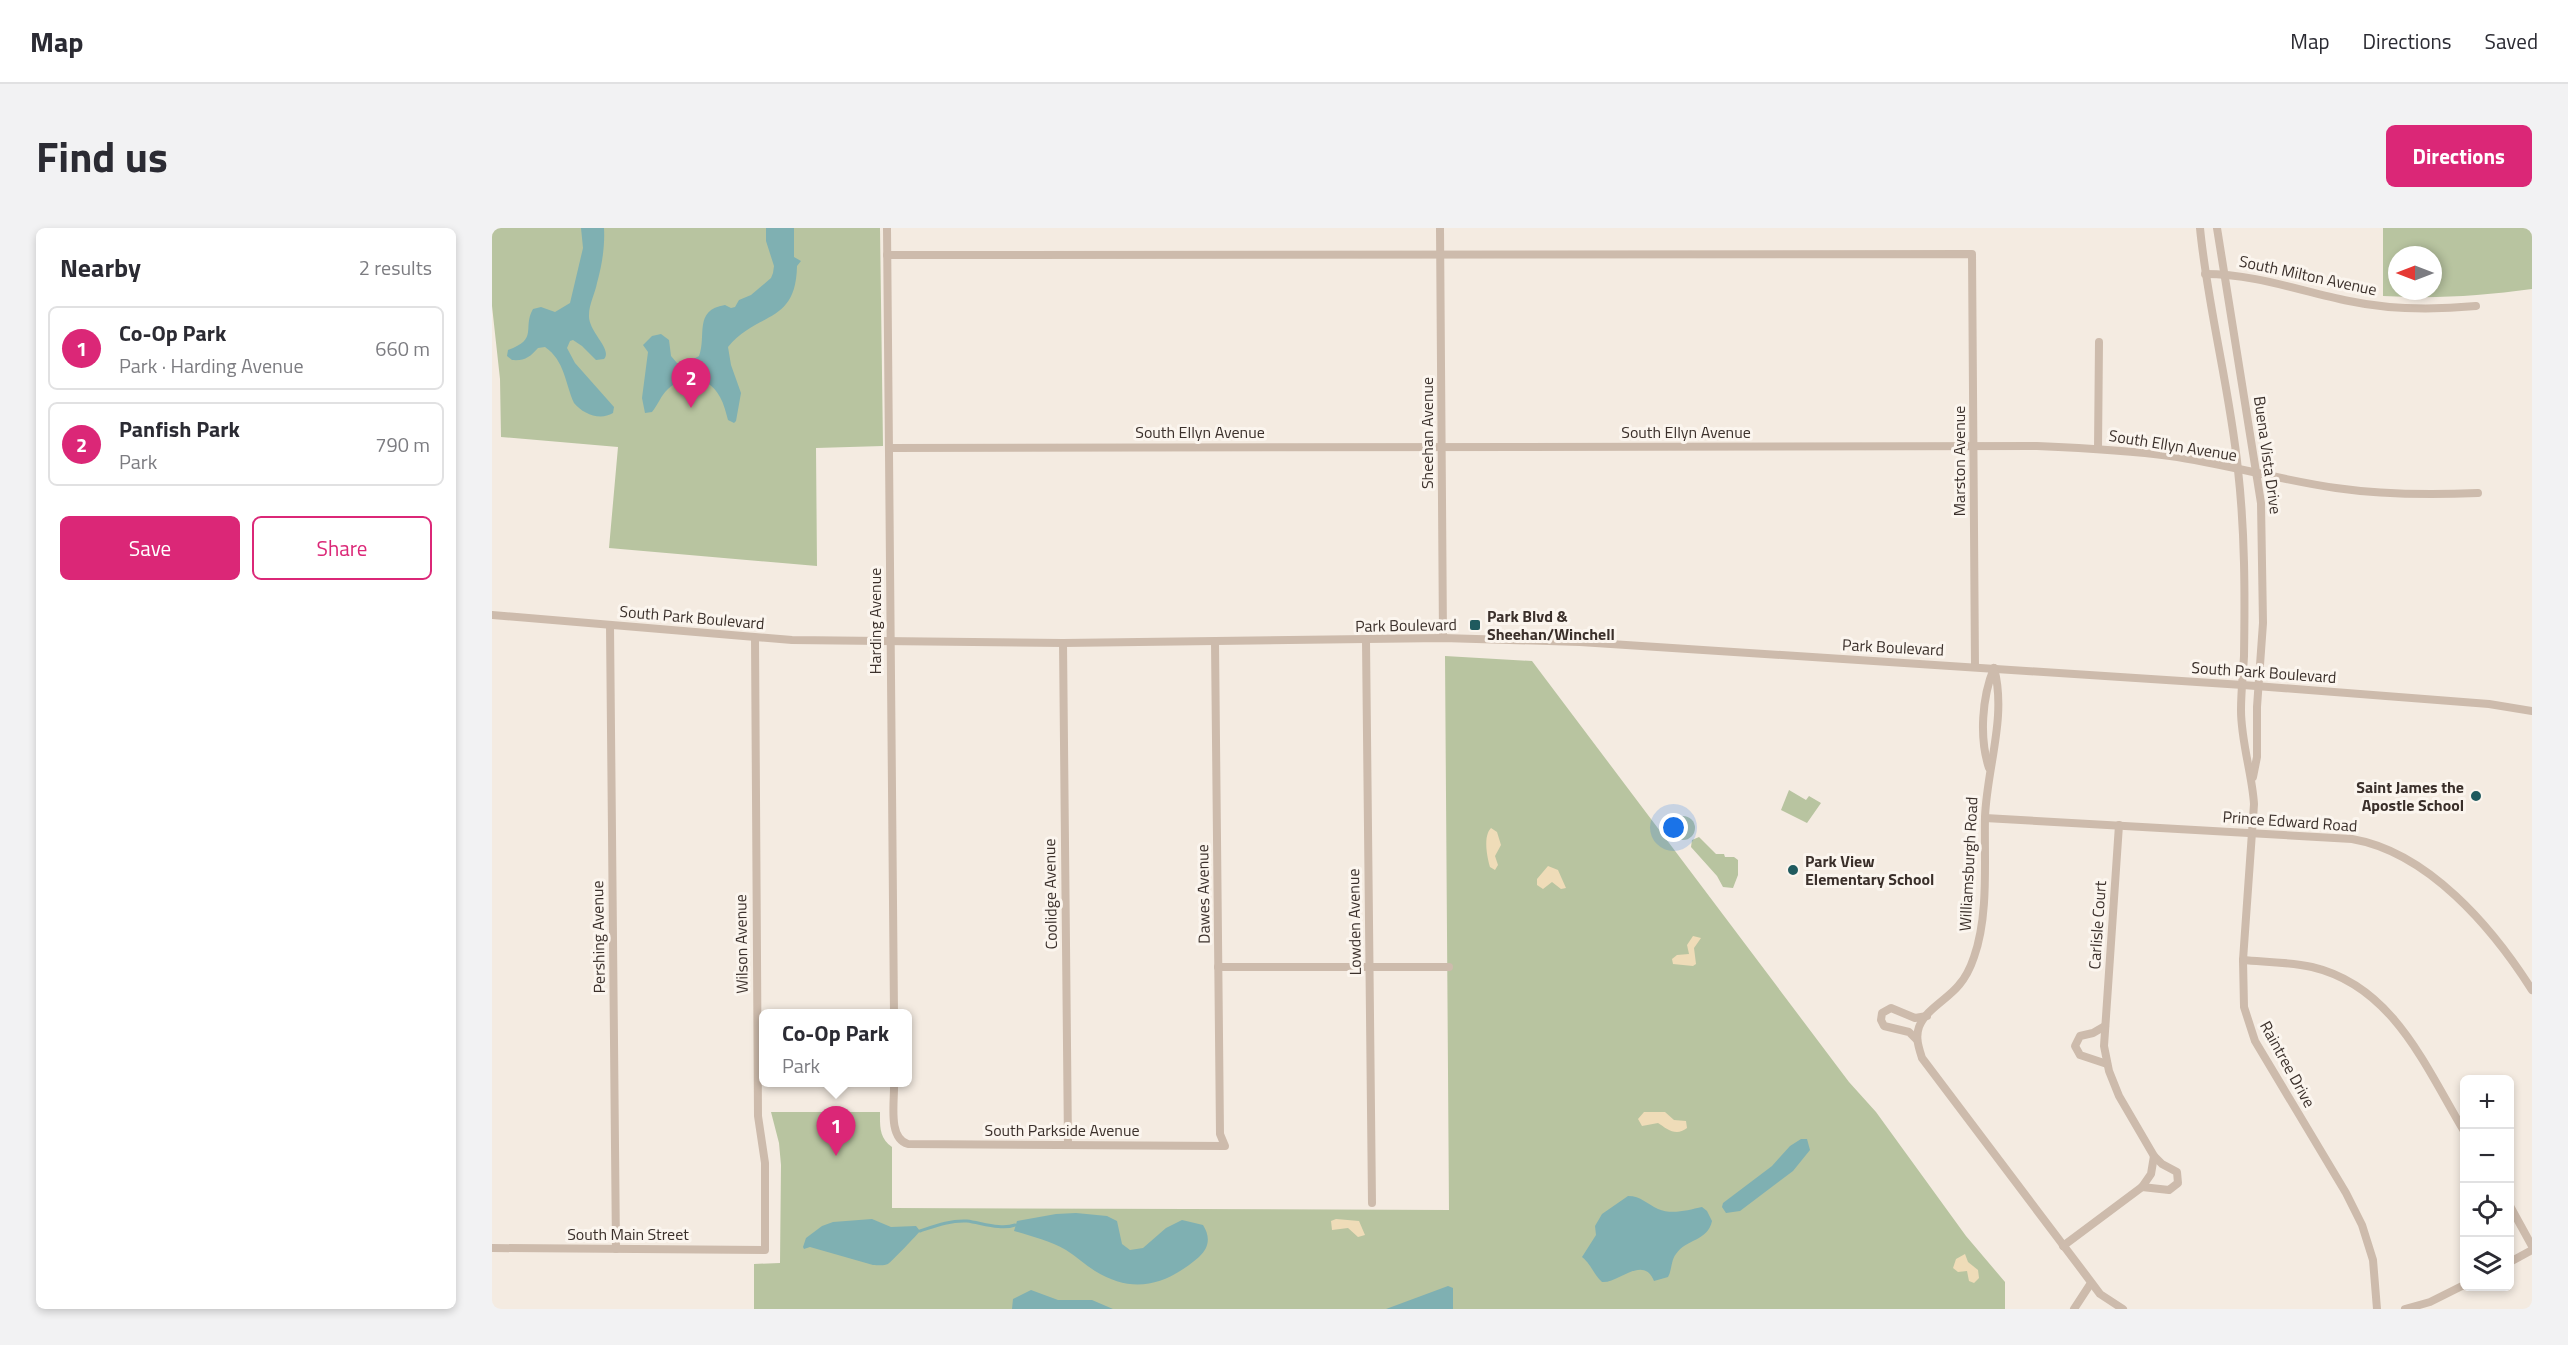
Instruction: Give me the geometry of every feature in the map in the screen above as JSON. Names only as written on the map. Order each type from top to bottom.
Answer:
[{"type":"street","name":"Harding Avenue","points":[[887,228],[894,1009]]},
{"type":"street","name":"Sheehan Avenue","points":[[1440,228],[1443,638]]},
{"type":"street","name":"Buena Vista Drive","points":[[2200,228],[2205,274],[2238,470],[2244,570],[2243,685]]},
{"type":"street","name":"Buena Vista Drive","points":[[2217,228],[2258,473],[2264,584],[2260,687]]},
{"type":"street","points":[[887,255],[1440,254]]},
{"type":"street","name":"Marston Avenue","points":[[1440,254],[1972,254],[1975,667]]},
{"type":"street","name":"South Milton Avenue","points":[[2205,274],[2244,275],[2374,305],[2422,309],[2476,306]]},
{"type":"street","points":[[2098,449],[2099,342]]},
{"type":"street","name":"South Ellyn Avenue","points":[[889,447],[2098,449],[2170,457],[2309,484],[2373,492],[2408,495],[2478,493]]},
{"type":"street","name":"South Park Boulevard","points":[[492,615],[755,638],[890,639]]},
{"type":"street","name":"Pershing Avenue","points":[[610,626],[616,1249]]},
{"type":"street","name":"Wilson Avenue","points":[[755,638],[760,1009]]},
{"type":"street","name":"Park Boulevard","points":[[890,639],[1215,642],[1443,638],[1580,642],[1994,668]]},
{"type":"street","name":"Lowden Avenue","points":[[1366,641],[1372,1203]]},
{"type":"street","name":"Coolidge Avenue","points":[[1063,642],[1068,1145]]},
{"type":"street","name":"Dawes Avenue","points":[[1215,642],[1220,1134],[1226,1146]]},
{"type":"street","name":"South Park Boulevard","points":[[1994,668],[2489,704],[2532,711]]},
{"type":"street","name":"Williamsburgh Road","points":[[1989,768],[1983,752],[1986,688],[1994,668]]},
{"type":"street","name":"Williamsburgh Road","points":[[1917,1040],[1919,1026],[1959,985],[1978,944],[1989,768],[1994,753],[2000,689],[1994,668]]},
{"type":"street","name":"Raintree Drive","points":[[2243,685],[2241,711],[2246,756],[2253,780]]},
{"type":"street","name":"Raintree Drive","points":[[2260,687],[2257,707],[2257,757],[2253,780],[2242,993],[2249,1025],[2263,1056],[2346,1193],[2362,1225],[2373,1260],[2377,1309]]},
{"type":"street","name":"Prince Edward Road","points":[[1985,818],[2352,839],[2382,846],[2398,853],[2437,881],[2470,910],[2505,951],[2532,990]]},
{"type":"street","name":"Carlisle Court","points":[[2119,825],[2104,1046],[2119,1096],[2154,1156],[2162,1164],[2177,1172],[2178,1183],[2169,1190],[2142,1186]]},
{"type":"street","points":[[2243,960],[2313,968],[2343,978],[2368,993],[2388,1011],[2404,1032],[2463,1129]]},
{"type":"street","points":[[1218,967],[1449,967]]},
{"type":"street","points":[[1927,1016],[1915,1018],[1906,1016],[1894,1008],[1882,1013],[1881,1020],[1884,1026],[1909,1032],[1917,1040],[1922,1058],[2063,1246],[2100,1294],[2123,1309]]},
{"type":"street","points":[[2105,1026],[2093,1033],[2080,1036],[2075,1046],[2080,1055],[2108,1064]]},
{"type":"street","name":"Wilson Avenue","points":[[759,1087],[758,1116],[765,1163],[765,1250]]},
{"type":"street","name":"South Parkside Avenue","points":[[894,1087],[895,1133],[899,1140],[912,1145],[1226,1146]]},
{"type":"street","points":[[2063,1246],[2142,1186],[2151,1174],[2154,1156]]},
{"type":"street","points":[[2514,1214],[2532,1248],[2514,1259]]},
{"type":"street","name":"South Main Street","points":[[492,1248],[765,1250]]},
{"type":"street","points":[[2074,1309],[2091,1282]]},
{"type":"street","points":[[2405,1309],[2430,1302],[2460,1287]]},
{"type":"street","points":[[2105,1309],[2115,1305]]},
{"type":"green space","points":[[492,228],[880,228],[883,446],[816,448],[817,566],[609,548],[618,447],[501,437],[500,379],[492,306]]},
{"type":"green space","points":[[2383,228],[2532,228],[2532,289],[2442,296],[2442,246],[2388,246],[2388,296],[2383,296]]},
{"type":"green space","points":[[1445,656],[1532,661],[1849,1082],[1876,1112],[1966,1236],[2005,1282],[2005,1309],[754,1309],[754,1264],[780,1263],[781,1165],[779,1143],[771,1112],[880,1112],[882,1136],[892,1147],[892,1208],[1449,1210]]},
{"type":"green space","points":[[1789,790],[1806,800],[1809,796],[1821,803],[1807,823],[1781,810]]},
{"type":"green space","points":[[1683,816],[1691,820],[1695,828],[1691,836],[1683,840],[1675,836],[1671,828],[1675,820]]},
{"type":"green space","points":[[1699,837],[1716,854],[1724,854],[1725,857],[1734,857],[1738,860],[1738,875],[1733,888],[1723,887],[1717,876],[1691,847],[1692,840]]},
{"type":"sand","points":[[1491,828],[1497,832],[1501,845],[1495,856],[1498,865],[1495,870],[1490,867],[1487,852],[1486,841]]},
{"type":"sand","points":[[1548,866],[1558,870],[1566,888],[1561,889],[1552,882],[1543,889],[1537,885],[1537,879]]},
{"type":"sand","points":[[1693,936],[1701,938],[1694,948],[1696,964],[1693,966],[1673,964],[1672,959],[1677,955],[1689,954],[1687,945]]},
{"type":"sand","points":[[1644,1112],[1665,1112],[1674,1120],[1686,1121],[1687,1128],[1675,1132],[1658,1123],[1642,1126],[1638,1119]]},
{"type":"sand","points":[[1336,1219],[1359,1221],[1365,1235],[1358,1237],[1348,1228],[1332,1230],[1331,1221]]},
{"type":"sand","points":[[1965,1254],[1968,1262],[1978,1270],[1979,1278],[1974,1283],[1969,1281],[1967,1271],[1958,1272],[1953,1268],[1956,1259]]},
{"type":"water","points":[[581,228],[604,228],[602,263],[589,315],[592,328],[603,345],[606,355],[604,359],[596,360],[573,340],[567,348],[575,363],[614,407],[613,413],[603,416],[587,413],[574,403],[561,366],[545,347],[538,348],[524,359],[512,360],[507,356],[508,350],[518,346],[527,337],[533,309],[541,307],[555,312],[570,303],[583,248]]},
{"type":"water","points":[[766,228],[794,228],[794,257],[801,261],[797,266],[795,285],[790,298],[782,308],[751,327],[728,347],[731,365],[741,393],[736,421],[734,423],[728,420],[720,397],[710,384],[697,379],[682,380],[675,384],[666,391],[652,412],[645,413],[642,398],[648,352],[643,345],[652,336],[661,334],[669,340],[671,356],[677,363],[688,362],[699,356],[703,325],[709,312],[725,305],[735,307],[739,300],[751,295],[771,278],[774,266],[766,241]]},
{"type":"water","points":[[1801,1139],[1807,1139],[1810,1150],[1793,1171],[1740,1211],[1726,1213],[1722,1207],[1723,1203],[1772,1166],[1790,1146]]},
{"type":"water","points":[[1628,1196],[1637,1197],[1658,1209],[1669,1212],[1702,1207],[1712,1221],[1706,1232],[1685,1245],[1676,1254],[1668,1277],[1654,1281],[1649,1273],[1637,1270],[1602,1282],[1582,1257],[1596,1235],[1595,1226],[1602,1214]]},
{"type":"water","points":[[1076,1213],[1107,1216],[1117,1221],[1122,1244],[1130,1250],[1143,1248],[1166,1228],[1182,1220],[1203,1225],[1208,1237],[1207,1245],[1203,1253],[1187,1267],[1162,1280],[1149,1284],[1136,1284],[1123,1283],[1109,1278],[1060,1247],[1014,1231],[1017,1221]]},
{"type":"water","points":[[872,1219],[891,1227],[916,1226],[920,1231],[885,1265],[873,1265],[803,1247],[806,1238],[822,1226],[833,1222]]},
{"type":"water","points":[[1448,1286],[1453,1288],[1453,1309],[1386,1309]]},
{"type":"water","points":[[1031,1290],[1058,1300],[1092,1300],[1113,1309],[1012,1309],[1013,1299]]},
{"type":"waterway","points":[[920,1231],[961,1221],[998,1226],[1015,1225]]},
{"type":"place","name":"Panfish Park","points":[[691,408]]},
{"type":"place","name":"Park Blvd & Sheehan/Winchell","points":[[1475,625]]},
{"type":"place","name":"Saint James the Apostle School","points":[[2476,796]]},
{"type":"place","name":"Park View Elementary School","points":[[1793,870]]},
{"type":"place","name":"Co-Op Park","points":[[836,1156]]}]
